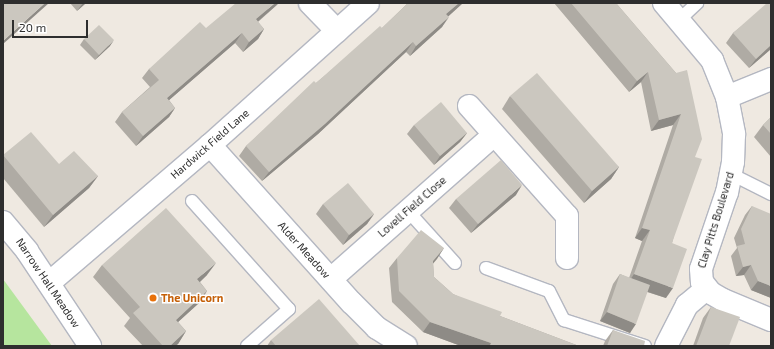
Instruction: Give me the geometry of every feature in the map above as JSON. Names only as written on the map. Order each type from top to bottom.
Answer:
[{"type":"street","points":[[310,3],[337,31]]},
{"type":"street","name":"Hardwick Field Lane","points":[[49,283],[210,145],[368,3]]},
{"type":"street","name":"Clay Pitts Boulevard","points":[[664,3],[712,60],[727,97],[734,134],[731,174],[718,223],[701,269],[700,276],[706,289]]},
{"type":"street","points":[[727,97],[771,79]]},
{"type":"street","points":[[469,106],[567,216],[567,258]]},
{"type":"street","name":"Lovell Field Close","points":[[331,279],[494,135]]},
{"type":"street","name":"Alder Meadow","points":[[210,145],[377,328],[406,346]]},
{"type":"street","name":"Narrow Hall Meadow","points":[[3,222],[27,251],[90,346]]},
{"type":"street","points":[[666,346],[687,305],[706,289],[723,300],[771,320]]},
{"type":"lane","points":[[679,20],[697,3]]},
{"type":"lane","points":[[731,174],[771,194]]},
{"type":"lane","points":[[192,201],[289,309],[247,346]]},
{"type":"lane","points":[[408,211],[455,263]]},
{"type":"lane","points":[[486,268],[549,291],[564,320],[645,346]]},
{"type":"green space","points":[[3,279],[52,346],[3,346]]},
{"type":"building","points":[[3,3],[45,3],[3,41]]},
{"type":"building","points":[[236,3],[275,3],[256,19],[264,29],[249,42],[242,33],[167,98],[175,108],[143,136],[122,112],[159,80],[149,69],[200,22],[206,28]]},
{"type":"building","points":[[408,3],[459,3],[446,14],[449,17],[416,46],[413,42],[325,124],[269,172],[246,146],[314,81],[316,83],[380,26],[382,28]]},
{"type":"building","points":[[571,3],[616,3],[676,73],[687,70],[702,139],[695,157],[702,159],[672,243],[687,249],[673,288],[634,274],[650,230],[642,228],[681,114],[659,120],[648,72],[637,81]]},
{"type":"building","points":[[767,3],[771,3],[771,45],[756,59],[733,33]]},
{"type":"building","points":[[99,25],[114,40],[99,55],[84,39]]},
{"type":"building","points":[[537,73],[619,167],[592,191],[510,96]]},
{"type":"building","points":[[441,102],[467,133],[440,156],[414,125]]},
{"type":"building","points":[[771,117],[771,134],[763,125]]},
{"type":"building","points":[[31,132],[59,164],[74,151],[98,176],[53,215],[3,155]]},
{"type":"building","points":[[501,160],[522,185],[478,224],[456,199]]},
{"type":"building","points":[[348,183],[374,214],[349,235],[323,204]]},
{"type":"building","points":[[752,206],[771,214],[771,286],[758,281],[751,265],[743,267],[737,246],[745,244],[741,229]]},
{"type":"building","points":[[166,208],[216,263],[197,279],[207,291],[176,320],[186,331],[170,346],[163,346],[133,313],[140,307],[102,265]]},
{"type":"building","points":[[421,230],[444,248],[433,261],[434,277],[453,294],[502,312],[500,316],[579,346],[490,346],[491,343],[430,322],[399,291],[397,258]]},
{"type":"building","points":[[620,274],[650,285],[636,324],[607,312]]},
{"type":"building","points":[[319,299],[360,346],[276,346],[271,340]]},
{"type":"building","points":[[711,307],[740,317],[729,346],[696,346]]},
{"type":"building","points":[[613,330],[645,341],[644,346],[607,346]]},
{"type":"place","name":"The Unicorn","points":[[153,298]]}]
